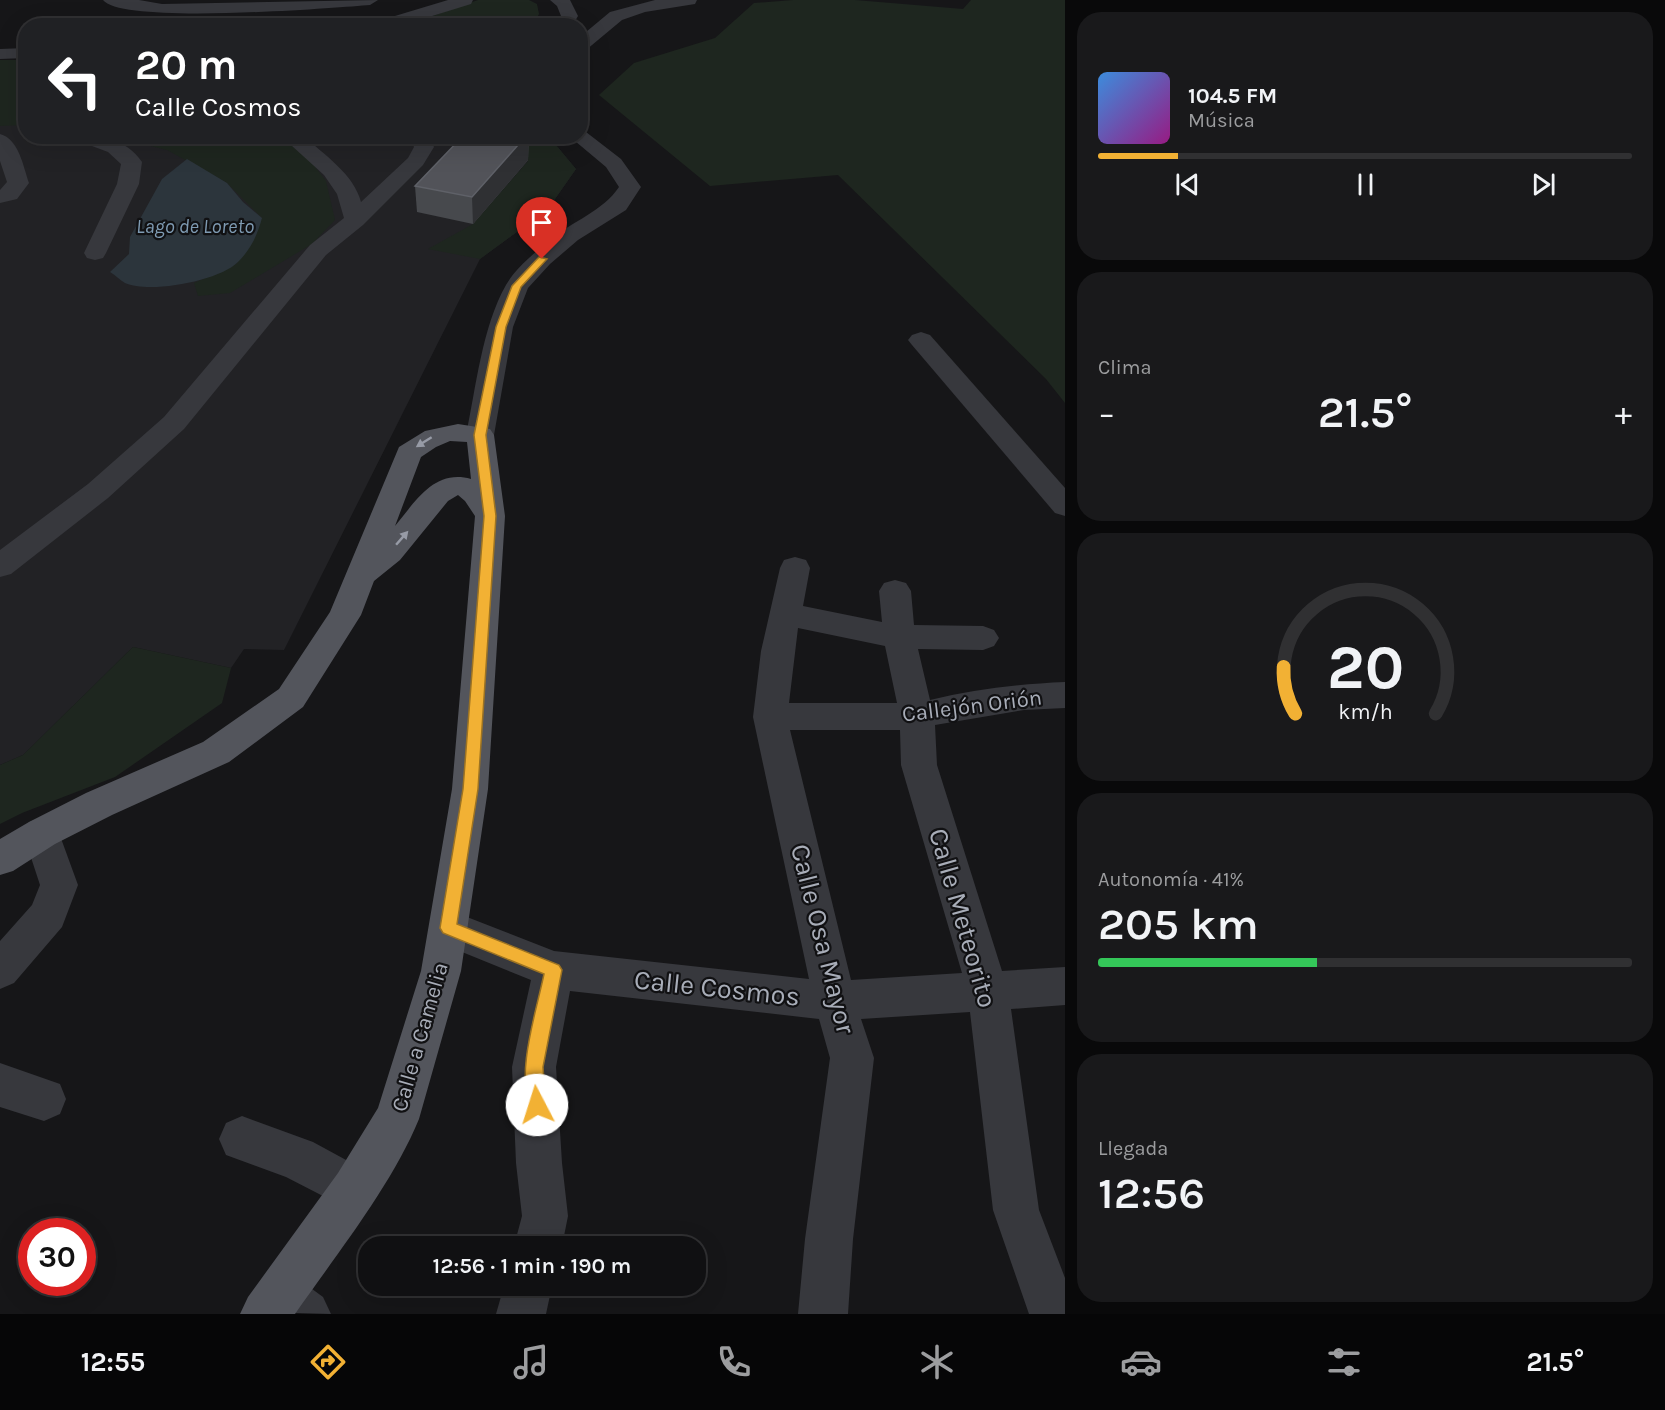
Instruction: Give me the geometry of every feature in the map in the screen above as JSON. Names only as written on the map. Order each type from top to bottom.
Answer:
[{"type":"main road","points":[[0,859],[42,833],[99,804],[216,752],[291,698],[345,615],[409,453],[429,438],[454,432],[480,435]]},
{"type":"main road","name":"Calle a Camelia","points":[[284,1308],[398,1119],[441,971],[470,789],[490,516],[480,435]]},
{"type":"main road","points":[[359,578],[389,553],[438,494],[450,486],[464,486],[475,494],[490,516]]},
{"type":"street","points":[[111,0],[162,9],[311,5],[370,0]]},
{"type":"street","points":[[407,18],[465,0]]},
{"type":"street","points":[[558,0],[564,3],[570,16],[569,18]]},
{"type":"street","points":[[588,39],[616,16],[642,7],[689,0]]},
{"type":"street","points":[[0,54],[18,53]]},
{"type":"street","points":[[0,197],[9,194],[18,183],[4,142],[6,136]]},
{"type":"street","points":[[480,435],[501,327],[517,286],[542,259],[570,235],[618,205],[630,187],[614,163],[588,143]]},
{"type":"street","points":[[95,253],[128,183],[132,162],[115,147],[107,144]]},
{"type":"street","points":[[300,144],[331,171],[348,193],[354,220]]},
{"type":"street","points":[[0,566],[98,491],[174,423],[318,250],[354,220],[416,161],[424,147],[423,144]]},
{"type":"street","points":[[921,340],[1065,506]]},
{"type":"street","name":"Calle Osa Mayor","points":[[795,568],[777,651],[770,717],[835,1000],[852,1058],[829,1239],[823,1314]]},
{"type":"street","name":"Calle Meteorito","points":[[895,591],[899,637],[917,716],[919,765],[988,991],[1016,1210],[1054,1314]]},
{"type":"street","points":[[785,614],[899,637],[982,638]]},
{"type":"street","name":"Callejón Orión","points":[[770,717],[917,716],[959,706],[1024,697],[1065,695]]},
{"type":"street","points":[[0,970],[48,915],[59,885],[42,833]]},
{"type":"street","name":"Calle Cosmos","points":[[449,928],[553,970],[835,1000],[1065,986]]},
{"type":"street","points":[[540,1236],[545,1216],[539,1163],[534,1067],[553,970]]},
{"type":"street","points":[[0,1085],[44,1099]]},
{"type":"street","points":[[242,1139],[297,1158],[354,1189]]},
{"type":"street","points":[[521,1314],[526,1296]]},
{"type":"shaded area","points":[[478,0],[529,0],[537,4],[539,14],[537,18],[427,18]]},
{"type":"shaded area","points":[[793,0],[855,0],[963,9],[971,0],[1065,0],[1065,403],[1046,379],[838,175],[710,186],[599,95],[634,63],[715,38],[754,3]]},
{"type":"shaded area","points":[[0,60],[18,60],[18,144],[556,145],[576,169],[548,209],[480,259],[284,650],[244,649],[231,668],[133,647],[23,755],[0,765]]},
{"type":"shaded area","points":[[0,60],[18,60],[18,125],[0,126]]},
{"type":"shaded area","points":[[143,144],[291,144],[306,155],[326,181],[335,220],[312,244],[230,293],[198,296],[194,283],[236,264],[262,218],[227,183],[167,150]]},
{"type":"shaded area","points":[[481,144],[556,145],[576,169],[548,209],[480,259],[428,249],[473,224],[528,161]]},
{"type":"shaded area","points":[[133,647],[231,668],[222,703],[115,777],[22,813],[0,824],[0,765],[23,755]]},
{"type":"water","name":"Lago de Loreto","points":[[187,159],[227,183],[243,202],[262,218],[253,242],[238,262],[216,275],[167,286],[136,286],[125,283],[110,272],[129,254],[130,237],[162,179]]},
{"type":"building","points":[[455,144],[519,144],[472,197],[415,186]]},
{"type":"route","points":[[537,1105],[534,1067],[553,970],[449,928],[470,789],[490,516],[480,435],[501,327],[517,286],[542,259]]}]
